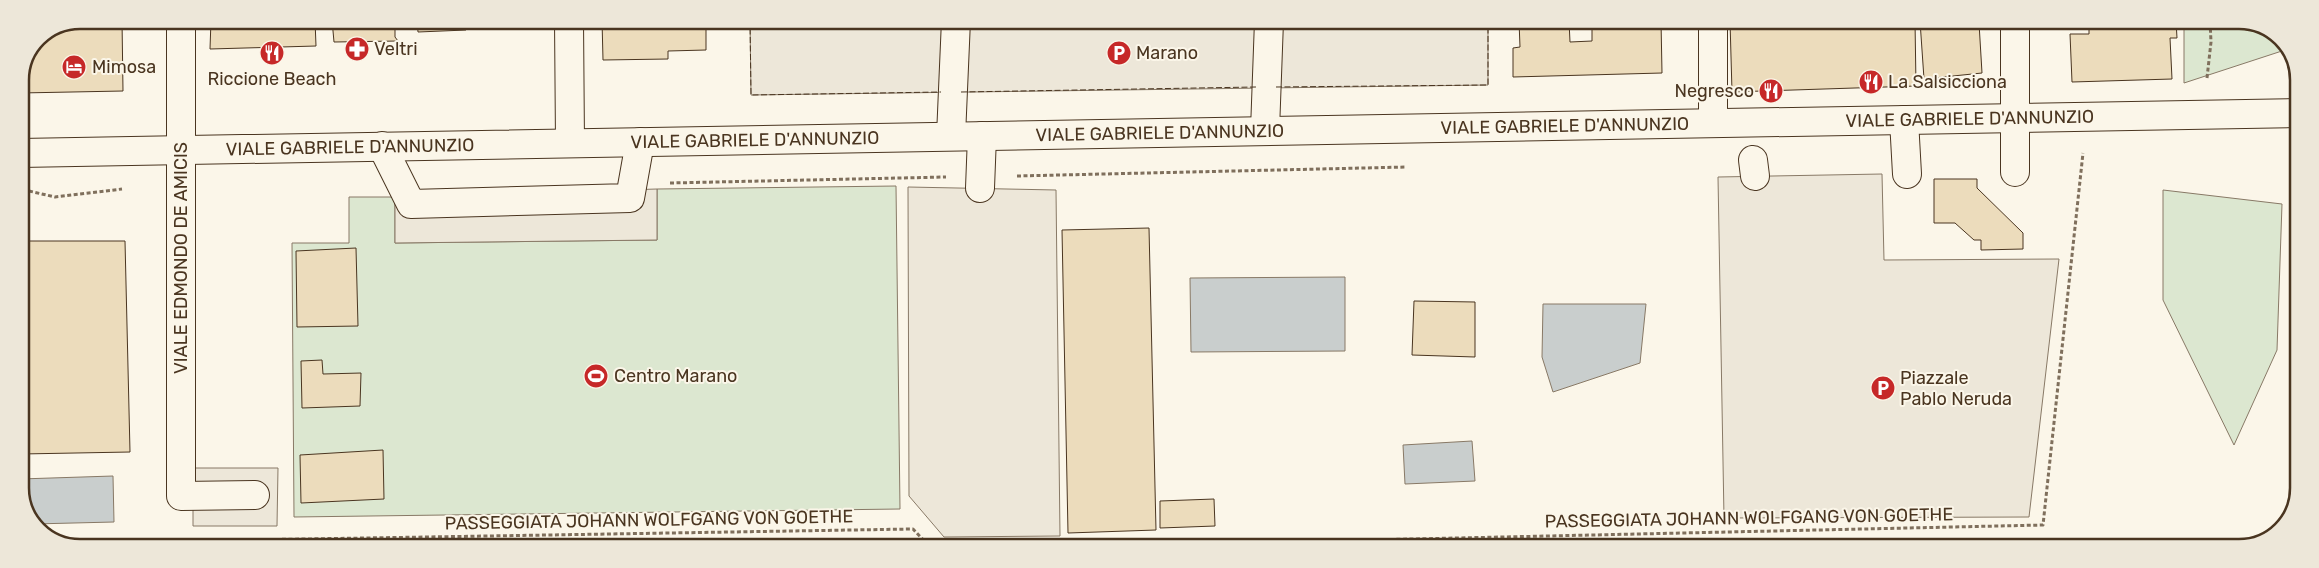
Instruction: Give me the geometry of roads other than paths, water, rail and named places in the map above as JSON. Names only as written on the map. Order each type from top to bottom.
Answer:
[{"type":"street","name":"VIALE EDMONDO DE AMICIS","points":[[181,29],[181,496],[255,495]]},
{"type":"street","points":[[569,29],[570,143]]},
{"type":"street","points":[[951,136],[956,29]]},
{"type":"street","points":[[1265,130],[1269,29]]},
{"type":"street","points":[[1713,29],[1713,123]]},
{"type":"street","points":[[2015,29],[2015,172]]},
{"type":"street","name":"VIALE GABRIELE D'ANNUNZIO","points":[[29,153],[2290,113]]},
{"type":"street","points":[[1904,120],[1907,174]]},
{"type":"street","points":[[980,188],[982,136]]},
{"type":"street","points":[[382,146],[411,204],[630,198],[640,142]]},
{"type":"place","name":"Veltri","points":[[357,49]]},
{"type":"place","name":"Riccione Beach","points":[[272,53]]},
{"type":"place","name":"Marano","points":[[1119,53]]},
{"type":"place","name":"Mimosa","points":[[74,67]]},
{"type":"place","name":"La Salsicciona","points":[[1871,82]]},
{"type":"place","name":"Negresco","points":[[1771,91]]},
{"type":"place","name":"Centro Marano","points":[[596,376]]},
{"type":"place","name":"Piazzale Pablo Neruda","points":[[1883,388]]}]
